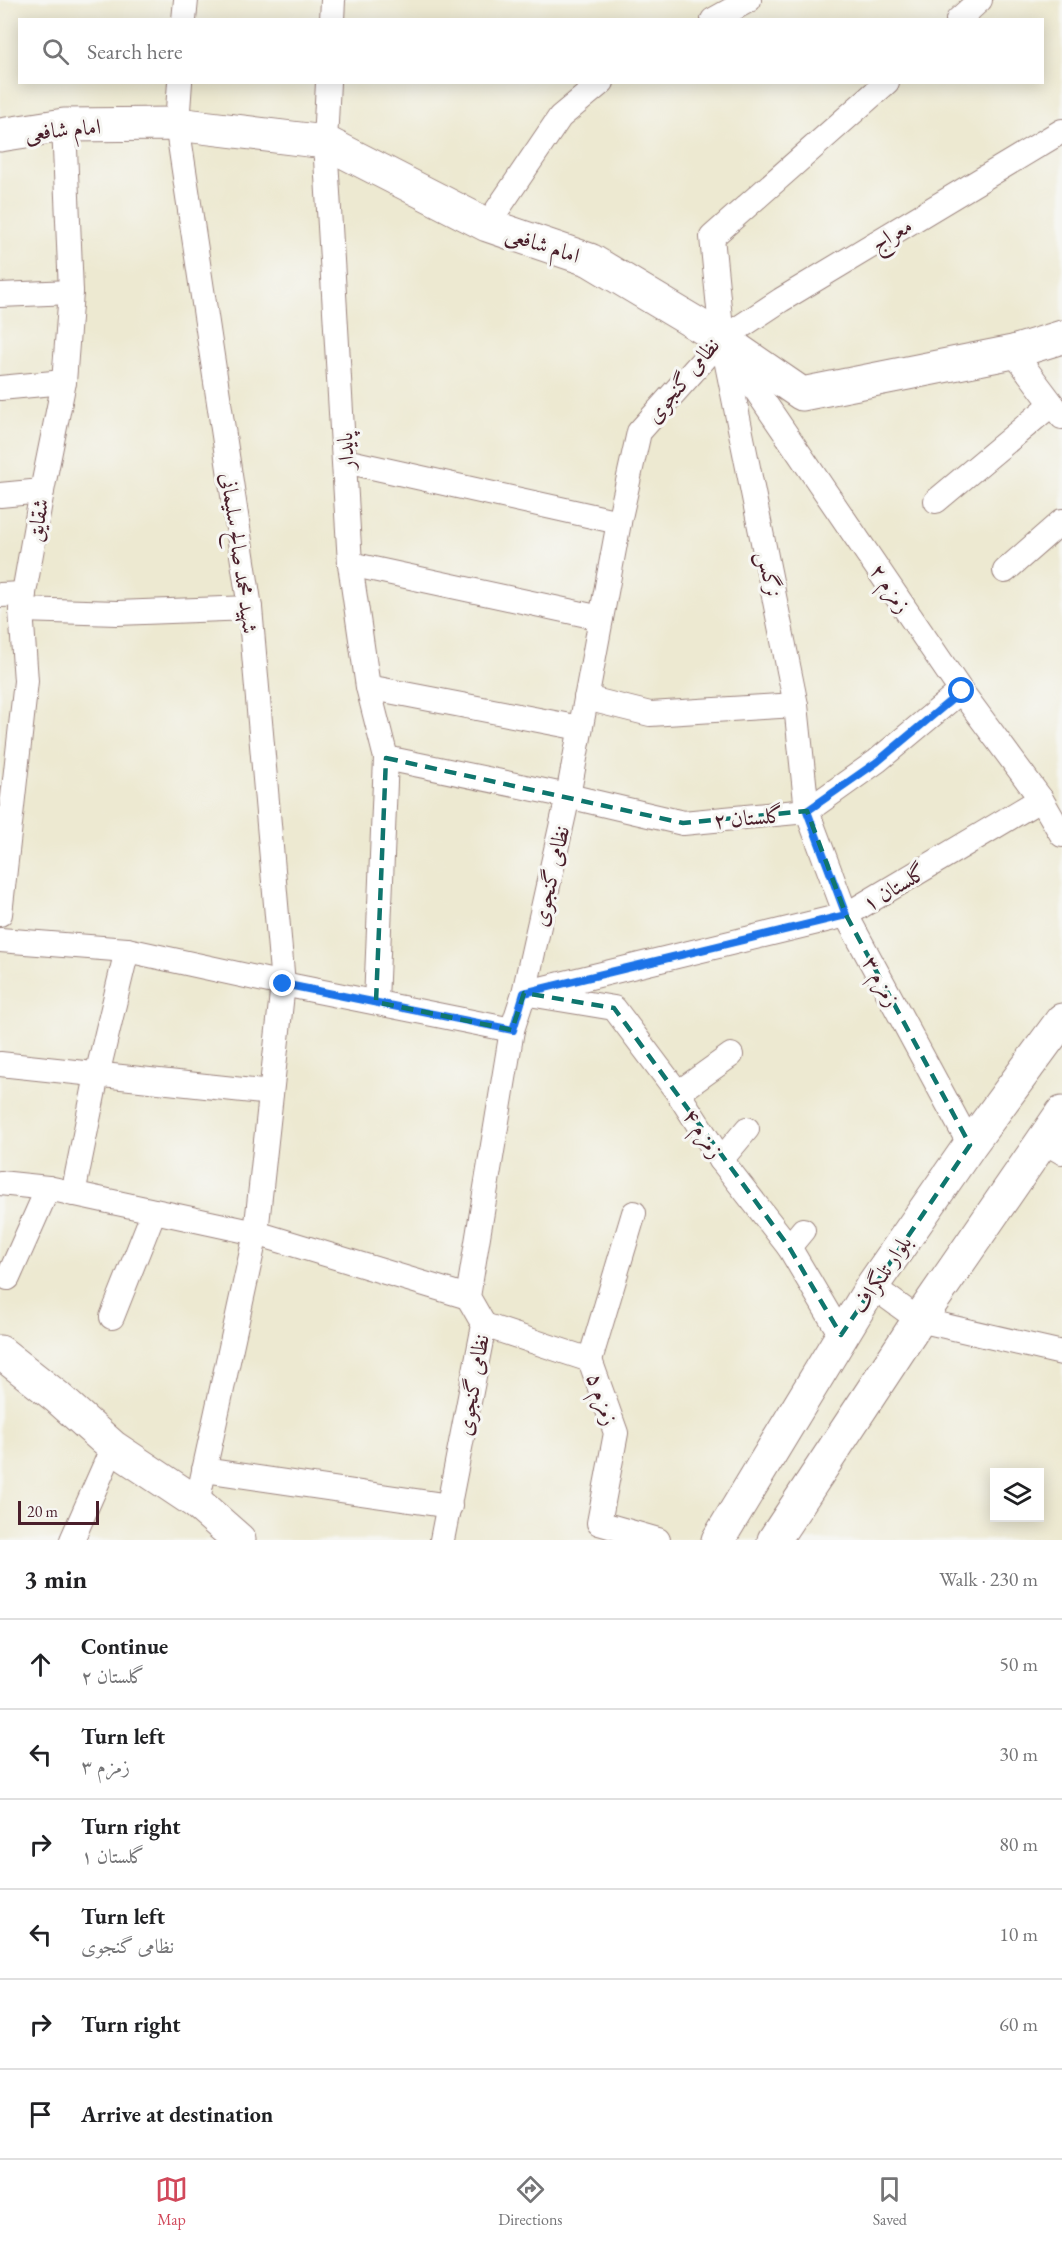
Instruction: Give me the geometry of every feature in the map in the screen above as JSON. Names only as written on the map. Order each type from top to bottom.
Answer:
[{"type":"street","points":[[184,18],[186,0]]},
{"type":"street","points":[[332,18],[333,0]]},
{"type":"street","points":[[717,18],[749,0]]},
{"type":"street","points":[[960,18],[980,0]]},
{"type":"street","name":"شهید محمد صالح سلیمانی","points":[[180,84],[177,124],[250,608],[283,984],[256,1233],[197,1503]]},
{"type":"street","name":"پایدار","points":[[328,84],[325,142],[350,564],[368,687],[386,758],[376,1002]]},
{"type":"street","points":[[487,225],[560,117],[600,84]]},
{"type":"street","name":"نظامی گنجوی","points":[[442,1540],[484,1326],[468,1297],[513,1030],[524,993],[568,796],[619,522],[639,432],[722,339],[712,237],[885,84]]},
{"type":"street","name":"امام شافعی","points":[[0,135],[64,125],[177,124],[325,142],[487,225],[590,260],[722,339],[802,394],[1013,352],[1062,337]]},
{"type":"street","name":"شقایق","points":[[0,914],[26,681],[15,600],[42,491],[64,382],[71,292],[64,125]]},
{"type":"street","name":"معراج","points":[[722,339],[781,300],[1062,131]]},
{"type":"street","points":[[0,295],[71,292]]},
{"type":"street","name":"زمزم ۲","points":[[722,339],[962,691],[1041,799],[1062,835]]},
{"type":"street","name":"نرگس","points":[[722,339],[796,705],[807,811]]},
{"type":"street","points":[[936,501],[1057,410],[1013,352]]},
{"type":"street","points":[[0,388],[64,382]]},
{"type":"street","points":[[345,461],[619,522]]},
{"type":"street","points":[[0,495],[42,491]]},
{"type":"street","points":[[1005,572],[1062,521]]},
{"type":"street","points":[[350,564],[601,618]]},
{"type":"street","points":[[15,600],[117,613],[250,608]]},
{"type":"street","points":[[368,687],[580,728]]},
{"type":"street","name":"گلستان ۲","points":[[386,758],[683,823],[807,811],[877,762],[962,691]]},
{"type":"street","points":[[586,698],[651,714],[796,705]]},
{"type":"street","name":"گلستان ۱","points":[[524,993],[846,915],[1041,799]]},
{"type":"street","name":"زمزم ۳","points":[[807,811],[846,915],[970,1145]]},
{"type":"street","points":[[0,940],[128,950],[513,1030]]},
{"type":"street","points":[[73,1194],[97,1075],[128,950]]},
{"type":"street","name":"زمزم ۴","points":[[524,993],[614,1008],[678,1093],[721,1160],[796,1238],[841,1335]]},
{"type":"street","name":"بلوار تلگراف","points":[[718,1540],[872,1286],[970,1145],[1062,1020]]},
{"type":"street","points":[[678,1093],[731,1055]]},
{"type":"street","points":[[0,1064],[271,1092]]},
{"type":"street","points":[[774,1540],[919,1320],[1053,1146],[1062,1113]]},
{"type":"street","points":[[721,1160],[747,1129]]},
{"type":"street","points":[[0,1183],[48,1188],[256,1233],[468,1297]]},
{"type":"street","points":[[8,1278],[48,1188]]},
{"type":"street","points":[[112,1317],[154,1211]]},
{"type":"street","points":[[590,1360],[634,1213]]},
{"type":"street","points":[[872,1286],[919,1320],[1062,1353]]},
{"type":"street","name":"زمزم ۵","points":[[484,1326],[590,1360],[616,1433],[599,1524],[658,1540]]},
{"type":"street","points":[[0,1352],[57,1397],[113,1447],[197,1503],[239,1540]]},
{"type":"street","points":[[72,1540],[113,1447]]},
{"type":"street","points":[[204,1470],[450,1506]]},
{"type":"highlighted area","points":[[386,758],[683,823],[807,811],[846,915],[970,1145],[841,1335],[789,1247],[614,1008],[524,993],[512,1030],[376,1002]]},
{"type":"route","points":[[283,984],[513,1030],[524,993],[846,915],[807,811],[877,762],[962,691]]}]
